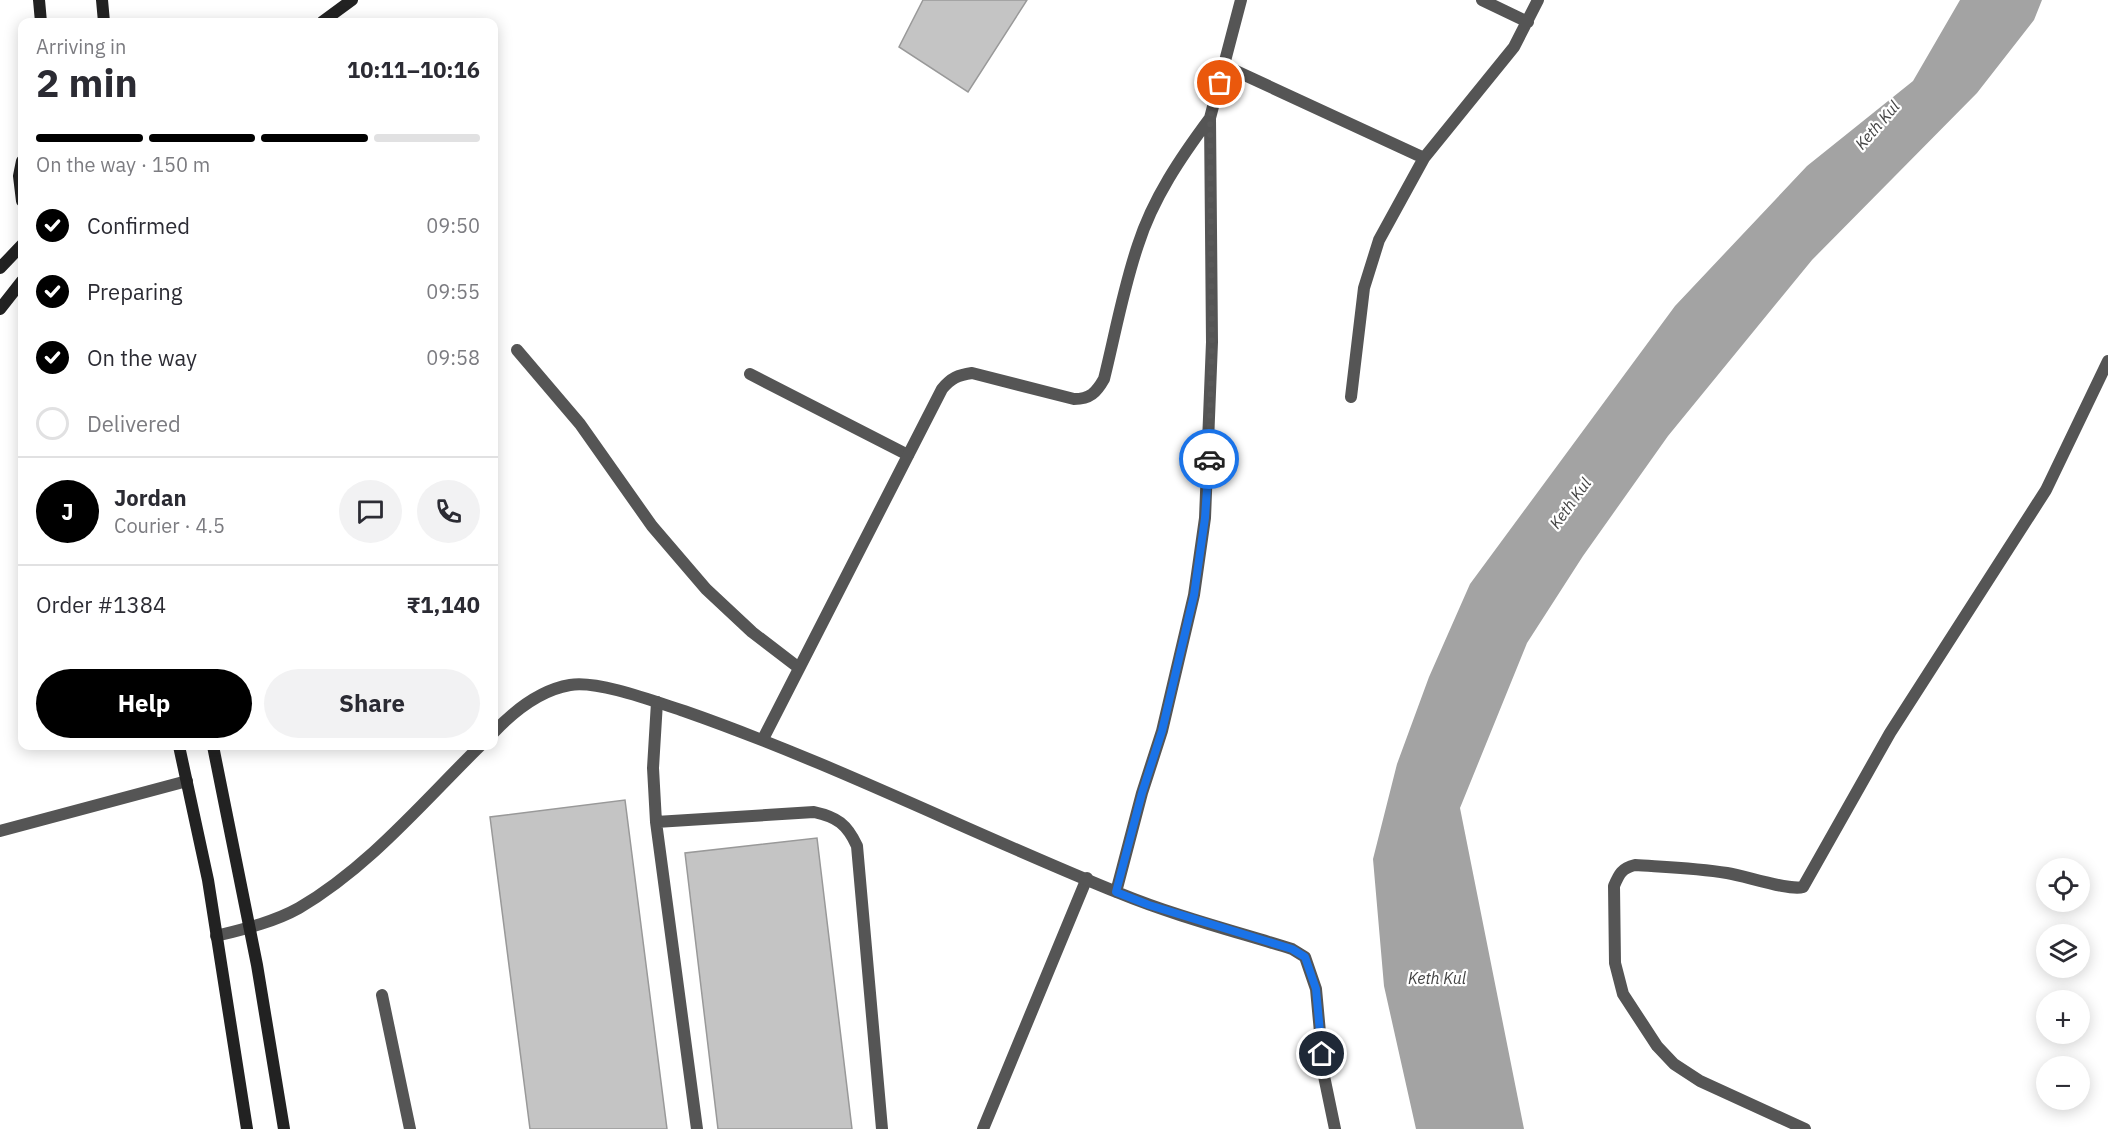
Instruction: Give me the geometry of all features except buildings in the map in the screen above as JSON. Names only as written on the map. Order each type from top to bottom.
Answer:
[{"type":"main road","points":[[39,0],[41,18]]},
{"type":"main road","points":[[102,0],[104,18]]},
{"type":"main road","points":[[327,18],[352,0]]},
{"type":"main road","points":[[0,268],[18,249]]},
{"type":"main road","points":[[0,309],[18,286]]},
{"type":"main road","points":[[180,750],[216,936],[247,1129]]},
{"type":"main road","points":[[214,750],[250,928],[284,1129]]},
{"type":"street","points":[[1116,892],[1142,793],[1162,731],[1194,595],[1205,518],[1212,342],[1210,118],[1241,0]]},
{"type":"street","points":[[1482,0],[1528,22]]},
{"type":"street","points":[[1351,397],[1364,288],[1379,240],[1424,158],[1514,47],[1538,0]]},
{"type":"street","points":[[1225,66],[1424,158]]},
{"type":"street","points":[[762,739],[942,389],[958,375],[972,373],[1074,399],[1085,399],[1097,392],[1104,379],[1138,245],[1160,194],[1180,159],[1210,118]]},
{"type":"street","points":[[518,350],[580,424],[652,526],[706,589],[752,632],[799,668]]},
{"type":"street","points":[[1805,1129],[1700,1081],[1674,1064],[1657,1046],[1623,993],[1615,963],[1614,897],[1619,874],[1624,868],[1635,865],[1724,872],[1758,878],[1795,889],[1803,887],[1890,733],[2046,490],[2108,361]]},
{"type":"street","points":[[750,374],[908,455]]},
{"type":"street","points":[[498,729],[537,696],[571,684],[604,687],[657,702],[762,739],[1149,905],[1292,949],[1305,957],[1316,989],[1324,1076],[1335,1129]]},
{"type":"street","points":[[657,702],[653,768],[656,822],[697,1129]]},
{"type":"street","points":[[216,936],[250,928],[298,908],[354,870],[476,750]]},
{"type":"street","points":[[0,831],[187,781]]},
{"type":"street","points":[[656,822],[814,812],[835,817],[850,830],[857,846],[882,1129]]},
{"type":"street","points":[[983,1129],[1086,878]]},
{"type":"street","points":[[382,995],[410,1129]]},
{"type":"water","name":"Keth Kul","points":[[1960,0],[2042,0],[2034,20],[1977,93],[1812,260],[1668,436],[1583,556],[1527,643],[1460,808],[1524,1129],[1416,1129],[1384,986],[1373,859],[1397,764],[1429,677],[1470,584],[1675,306],[1807,166],[1913,81]]},
{"type":"way so far","points":[[1209,459],[1212,342],[1209,221],[1210,118],[1220,83]]},
{"type":"route","points":[[1209,459],[1205,518],[1194,595],[1162,731],[1142,793],[1116,892],[1149,905],[1292,949],[1305,957],[1312,971],[1316,989],[1322,1054]]}]
